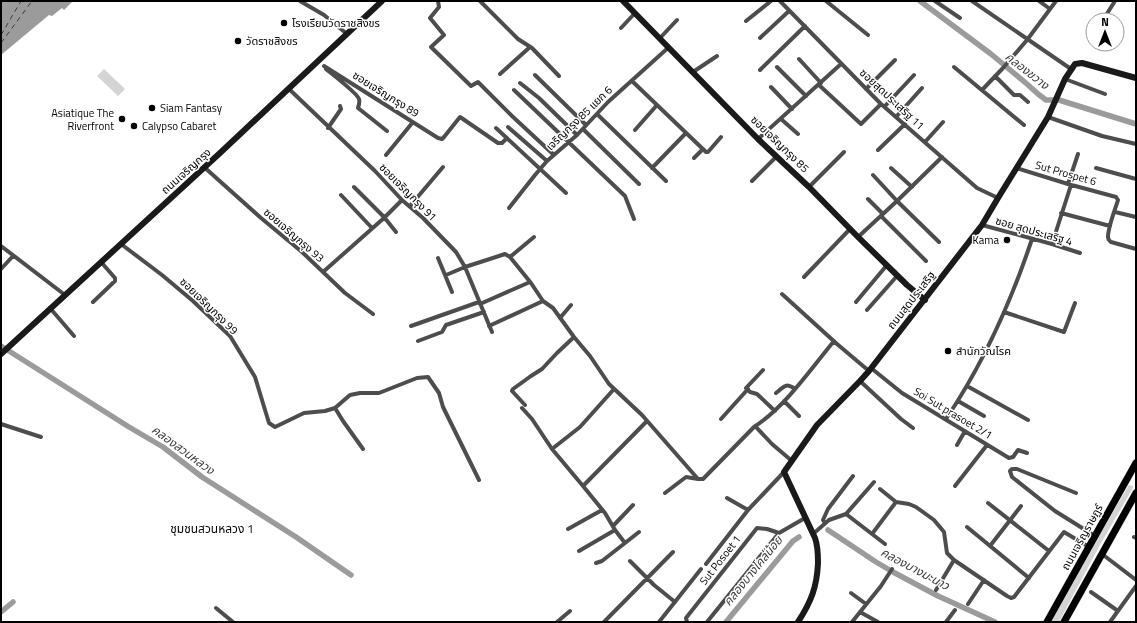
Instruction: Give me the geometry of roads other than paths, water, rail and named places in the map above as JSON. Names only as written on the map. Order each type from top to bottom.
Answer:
[{"type":"main road","name":"ถนนเจริญราษฎร์","points":[[1047,622],[1095,536],[1133,477],[1136,463]]},
{"type":"main road","points":[[1066,621],[1136,493]]},
{"type":"street","points":[[300,1],[324,15],[347,34]]},
{"type":"street","name":"ถนนเจริญกรุง","points":[[4,351],[289,89],[382,1]]},
{"type":"street","points":[[438,1],[439,7],[430,18],[444,35],[431,47],[471,86],[478,82],[554,155]]},
{"type":"street","points":[[480,1],[518,39],[530,47],[559,76]]},
{"type":"street","name":"ซอยเจริญกรุง 85","points":[[623,1],[776,157],[809,187],[897,276],[924,300]]},
{"type":"street","points":[[746,21],[771,1]]},
{"type":"street","points":[[826,1],[868,36]]},
{"type":"street","points":[[934,1],[960,18]]},
{"type":"street","points":[[972,1],[1071,69],[1078,62],[1136,78]]},
{"type":"street","points":[[1039,1],[1050,9]]},
{"type":"street","points":[[982,90],[1027,40],[1056,1]]},
{"type":"street","points":[[1108,12],[1115,1]]},
{"type":"street","name":"ซอยสุดประเสริฐ 11","points":[[782,2],[789,11],[866,89],[896,117],[977,188],[998,198]]},
{"type":"street","points":[[760,38],[789,11]]},
{"type":"street","points":[[621,28],[635,13]]},
{"type":"street","points":[[660,38],[677,20]]},
{"type":"street","points":[[760,70],[805,26]]},
{"type":"street","points":[[500,74],[530,47]]},
{"type":"street","name":"เจริญกรุง 85 แยก 6","points":[[508,208],[547,161],[577,135],[597,114],[669,47]]},
{"type":"street","points":[[693,72],[717,56]]},
{"type":"street","points":[[799,59],[820,84],[862,124],[914,75]]},
{"type":"street","points":[[866,89],[895,60]]},
{"type":"street","points":[[318,61],[334,77],[358,95],[360,100],[358,108],[387,130]]},
{"type":"street","points":[[758,139],[842,64]]},
{"type":"street","name":"ซอยเจริญกรุง 89","points":[[324,66],[438,138],[442,139],[460,117],[498,143],[502,143],[507,138]]},
{"type":"street","points":[[777,67],[806,96]]},
{"type":"street","points":[[954,67],[1024,125]]},
{"type":"street","name":"ถนนสุดประเสริฐ","points":[[784,472],[817,425],[870,370],[982,226],[1048,117],[1071,69]]},
{"type":"street","points":[[535,75],[586,125]]},
{"type":"street","points":[[995,76],[1014,95],[1020,95],[1028,102]]},
{"type":"street","points":[[1065,79],[1105,94]]},
{"type":"street","points":[[632,81],[706,152],[708,152],[722,137]]},
{"type":"street","points":[[520,83],[539,98],[577,135]]},
{"type":"street","points":[[771,87],[792,109]]},
{"type":"street","points":[[896,117],[922,88]]},
{"type":"street","name":"ซอยเจริญกรุง 91","points":[[289,89],[328,128],[375,171],[402,200],[410,206],[456,252],[465,268],[492,332]]},
{"type":"street","points":[[514,90],[548,124],[626,196],[634,219]]},
{"type":"street","points":[[635,130],[657,105]]},
{"type":"street","points":[[328,128],[341,109],[340,106]]},
{"type":"street","points":[[597,114],[666,181]]},
{"type":"street","points":[[1048,117],[1102,136],[1136,144]]},
{"type":"street","points":[[781,119],[798,134]]},
{"type":"street","points":[[386,155],[413,122]]},
{"type":"street","points":[[925,142],[943,122]]},
{"type":"street","points":[[878,150],[905,124]]},
{"type":"street","points":[[508,127],[547,161]]},
{"type":"street","points":[[496,128],[566,193]]},
{"type":"street","points":[[583,129],[640,184]]},
{"type":"street","points":[[652,168],[686,133]]},
{"type":"street","points":[[694,158],[703,149]]},
{"type":"street","points":[[809,187],[844,152]]},
{"type":"street","points":[[1052,244],[1078,154]]},
{"type":"street","points":[[752,181],[776,157]]},
{"type":"street","points":[[858,237],[942,157]]},
{"type":"street","name":"ซอยเจริญกรุง 93","points":[[204,167],[302,252],[345,293],[373,314]]},
{"type":"street","points":[[410,206],[443,167]]},
{"type":"street","points":[[891,168],[912,187]]},
{"type":"street","name":"Sut Prospet 6","points":[[1016,168],[1070,185],[1112,195],[1118,200],[1115,212]]},
{"type":"street","points":[[1096,168],[1136,178]]},
{"type":"street","points":[[873,175],[939,242]]},
{"type":"street","points":[[354,187],[384,217],[396,232]]},
{"type":"street","points":[[340,195],[372,228]]},
{"type":"street","points":[[868,199],[926,261]]},
{"type":"street","points":[[323,272],[402,200]]},
{"type":"street","points":[[1136,218],[1115,212],[1108,237],[1111,242],[1136,249]]},
{"type":"street","points":[[1061,213],[1110,226]]},
{"type":"street","name":"ซอย สุดประเสริฐ 4","points":[[982,226],[1052,244],[1080,253]]},
{"type":"street","points":[[804,277],[850,228]]},
{"type":"street","points":[[510,257],[534,237]]},
{"type":"street","points":[[946,420],[967,386],[992,339],[1032,239]]},
{"type":"street","name":"ซอยเจริญกรุง 99","points":[[121,244],[193,301],[230,336],[255,377],[269,423],[275,427],[304,413],[325,411],[335,408]]},
{"type":"street","points":[[1,246],[65,294]]},
{"type":"street","points":[[446,275],[505,254],[510,257],[543,301],[553,308],[590,356],[609,384],[647,421],[698,479]]},
{"type":"street","points":[[1,269],[13,256]]},
{"type":"street","points":[[438,258],[452,292]]},
{"type":"street","points":[[93,302],[116,281],[101,262]]},
{"type":"street","points":[[856,302],[887,265]]},
{"type":"street","points":[[867,310],[897,276]]},
{"type":"street","points":[[411,326],[480,303],[530,282]]},
{"type":"street","name":"Soi Sut prasoet 2/1","points":[[782,294],[834,341],[902,393],[1011,458],[1018,450],[1027,453]]},
{"type":"street","points":[[489,326],[543,301]]},
{"type":"street","points":[[1004,312],[1064,332],[1075,303]]},
{"type":"street","points":[[560,318],[572,305]]},
{"type":"street","points":[[50,308],[74,336]]},
{"type":"street","points":[[418,341],[442,332],[446,325],[484,312]]},
{"type":"street","points":[[574,337],[557,352],[542,369],[530,376],[512,391],[552,449],[602,510],[625,543]]},
{"type":"street","points":[[665,493],[686,477],[698,479],[703,478],[755,426],[762,422],[784,401],[834,341]]},
{"type":"street","points":[[721,419],[763,370]]},
{"type":"street","points":[[363,449],[335,408],[350,395],[360,393],[378,393],[416,378],[428,377],[439,393],[443,407],[479,480]]},
{"type":"street","points":[[860,381],[901,419],[913,428]]},
{"type":"street","points":[[776,393],[786,385],[789,385],[795,389]]},
{"type":"street","points":[[967,386],[1028,420]]},
{"type":"street","points":[[552,449],[580,427],[614,389]]},
{"type":"street","points":[[748,389],[750,392],[757,394],[775,410]]},
{"type":"street","points":[[784,401],[799,416]]},
{"type":"street","points":[[958,401],[984,416]]},
{"type":"street","points":[[583,486],[647,421]]},
{"type":"street","points":[[1,424],[42,436]]},
{"type":"street","points":[[755,426],[772,444],[792,461]]},
{"type":"street","points":[[957,445],[965,431]]},
{"type":"street","points":[[955,486],[987,445]]},
{"type":"street","points":[[1076,493],[1017,469],[1012,469],[1010,471],[1012,477],[1055,511],[1095,536]]},
{"type":"street","points":[[706,564],[748,510],[784,472],[818,547],[818,573],[815,588],[808,606],[798,622]]},
{"type":"street","points":[[825,523],[823,520],[828,510],[853,476]]},
{"type":"street","points":[[813,534],[829,520],[846,514],[874,482]]},
{"type":"street","points":[[880,490],[896,502],[909,504],[916,507],[938,525],[944,532],[948,553],[954,560],[1011,598],[1014,597],[1064,532],[1089,548]]},
{"type":"street","points":[[727,498],[748,510]]},
{"type":"street","points":[[872,534],[896,502]]},
{"type":"street","points":[[988,503],[1049,551]]},
{"type":"street","points":[[579,551],[614,528],[633,505]]},
{"type":"street","points":[[990,546],[1021,506]]},
{"type":"street","points":[[568,529],[602,510]]},
{"type":"street","points":[[846,514],[885,544]]},
{"type":"street","points":[[707,622],[779,533],[806,518]]},
{"type":"street","points":[[967,527],[1029,578]]},
{"type":"street","name":"Sut Posoet 1","points":[[687,622],[686,618],[757,528],[767,529],[779,533]]},
{"type":"street","points":[[596,564],[620,548],[639,532]]},
{"type":"street","points":[[604,622],[673,552]]},
{"type":"street","points":[[1102,554],[1136,580]]},
{"type":"street","points":[[936,590],[954,560]]},
{"type":"street","points":[[630,561],[675,602]]},
{"type":"street","points":[[659,622],[701,569]]},
{"type":"street","points":[[852,622],[881,586],[892,569]]},
{"type":"street","points":[[968,604],[984,580]]},
{"type":"street","points":[[1110,622],[1136,586]]},
{"type":"street","points":[[1091,592],[1118,611]]},
{"type":"street","points":[[851,593],[866,604]]},
{"type":"street","points":[[216,608],[233,622]]},
{"type":"street","points":[[946,622],[955,610]]},
{"type":"street","points":[[557,622],[570,611]]},
{"type":"street","points":[[860,612],[878,622]]},
{"type":"waterway","name":"คลองขวาง","points":[[920,1],[991,54],[1046,100],[1059,100],[1136,124]]},
{"type":"waterway","name":"คลองสวนหลวง","points":[[1,346],[163,447],[202,477],[296,537],[351,575]]},
{"type":"waterway","name":"คลองบางมะนาว","points":[[828,530],[893,572],[938,596],[995,622]]},
{"type":"waterway","name":"คลองบางโคล่น้อย","points":[[726,622],[793,541],[799,537]]},
{"type":"waterway","points":[[1,612],[13,602]]},
{"type":"place","name":"โรงเรียนวัดราชสิงขร","points":[[284,23]]},
{"type":"place","name":"วัดราชสิงขร","points":[[238,41]]},
{"type":"place","name":"Siam Fantasy","points":[[152,108]]},
{"type":"place","name":"Asiatique The Riverfront","points":[[122,119]]},
{"type":"place","name":"Calypso Cabaret","points":[[134,126]]},
{"type":"place","name":"Kama","points":[[1007,240]]},
{"type":"place","name":"สำนักวัณโรค","points":[[948,351]]},
{"type":"district","name":"ชุมชนสวนหลวง 1","points":[[212,529]]}]
